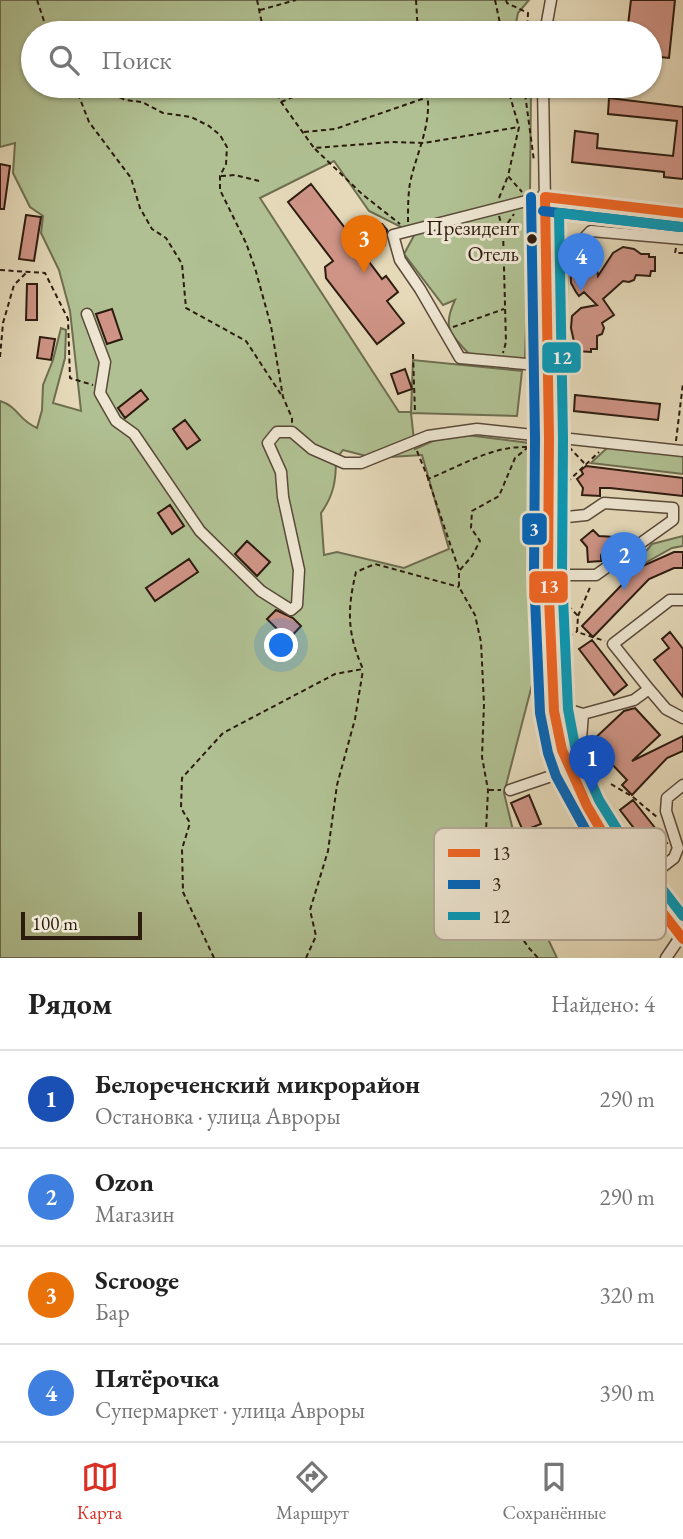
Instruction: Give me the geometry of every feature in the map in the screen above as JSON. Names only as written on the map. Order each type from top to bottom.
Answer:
[{"type":"street","points":[[547,21],[551,0]]},
{"type":"street","points":[[543,98],[548,519],[554,576],[554,711],[569,769],[600,828]]},
{"type":"street","points":[[683,213],[545,197],[393,235],[400,260],[460,358],[501,362],[548,362],[561,358],[562,261],[591,231],[683,239]]},
{"type":"street","points":[[87,314],[105,362],[100,393],[116,421],[134,434],[200,531],[261,591],[291,610],[297,605],[299,570],[283,497],[281,472],[268,443],[277,432],[292,432],[312,449],[344,463],[360,463],[428,436],[477,429],[679,451]]},
{"type":"street","points":[[548,519],[586,515],[604,503],[673,508],[673,520],[596,575],[554,576]]},
{"type":"street","points":[[683,600],[670,600],[612,644],[666,709],[683,718]]},
{"type":"street","points":[[554,711],[563,708],[583,714],[634,700],[649,689]]},
{"type":"street","points":[[575,781],[588,772],[580,739],[583,714]]},
{"type":"street","points":[[510,790],[569,769]]},
{"type":"street","points":[[666,864],[674,858],[678,848],[666,811],[667,798],[683,785]]},
{"type":"street","points":[[666,918],[682,936],[666,958]]},
{"type":"path","points":[[37,0],[44,21]]},
{"type":"path","points":[[257,0],[262,21]]},
{"type":"path","points":[[260,10],[296,0]]},
{"type":"path","points":[[416,0],[417,21]]},
{"type":"path","points":[[495,0],[499,21]]},
{"type":"path","points":[[506,0],[508,4],[528,13],[528,21]]},
{"type":"path","points":[[80,98],[89,122],[131,178],[140,208],[152,229],[166,238],[182,264],[186,308],[246,341],[283,397],[292,418],[292,432]]},
{"type":"path","points":[[121,98],[142,102],[163,113],[191,117],[209,126],[220,135],[227,146],[226,164],[220,176],[220,190],[246,243],[260,287],[271,326],[283,397]]},
{"type":"path","points":[[279,98],[314,148],[362,194],[407,228],[410,185],[424,143],[428,98]]},
{"type":"path","points":[[281,102],[290,98]]},
{"type":"path","points":[[303,132],[335,129],[425,98]]},
{"type":"path","points":[[511,98],[519,127],[508,176],[531,199]]},
{"type":"path","points":[[526,98],[534,161]]},
{"type":"path","points":[[314,148],[392,142],[424,143],[519,127]]},
{"type":"path","points":[[220,176],[235,175],[259,181]]},
{"type":"path","points":[[558,214],[572,215]]},
{"type":"path","points":[[501,362],[506,342],[503,230]]},
{"type":"path","points":[[0,270],[45,273],[68,319],[70,378],[100,388]]},
{"type":"path","points":[[0,356],[3,323],[14,285],[29,271]]},
{"type":"path","points":[[444,330],[505,309]]},
{"type":"path","points":[[412,354],[415,413]]},
{"type":"path","points":[[679,451],[683,383]]},
{"type":"path","points":[[562,439],[586,464]]},
{"type":"path","points":[[412,443],[428,479],[459,570],[459,587],[475,615],[481,642],[484,704],[482,757],[488,790],[486,828]]},
{"type":"path","points":[[561,488],[607,444]]},
{"type":"path","points":[[428,479],[464,462],[511,446],[527,447],[515,458],[499,496],[472,511],[471,528],[480,541],[472,556],[459,570]]},
{"type":"path","points":[[306,958],[316,936],[310,910],[328,851],[337,785],[355,719],[363,669],[349,627],[349,602],[356,572],[375,564],[459,587]]},
{"type":"path","points":[[577,632],[578,616],[596,575]]},
{"type":"path","points":[[554,576],[561,598],[578,616]]},
{"type":"path","points":[[561,641],[577,632],[612,644]]},
{"type":"path","points":[[214,958],[183,892],[182,849],[190,823],[181,808],[182,778],[223,733],[335,674],[363,669]]},
{"type":"path","points":[[611,784],[633,797],[672,830]]},
{"type":"path","points":[[488,790],[510,790]]},
{"type":"path","points":[[523,940],[538,958]]},
{"type":"green space","points":[[0,0],[529,0],[518,13],[516,21],[21,21],[21,98],[531,98],[530,197],[407,230],[369,211],[334,161],[260,198],[399,412],[411,412],[413,360],[522,371],[517,416],[411,413],[415,449],[451,433],[537,444],[533,681],[504,793],[512,828],[434,828],[434,940],[548,940],[557,958],[0,958],[0,401],[11,406],[25,421],[37,428],[42,410],[43,385],[61,328],[66,330],[65,358],[53,403],[81,411],[70,311],[59,270],[41,233],[43,216],[30,207],[13,173],[15,143],[0,147]],"holes":[[[343,450],[374,458],[422,455],[449,549],[404,568],[337,552],[324,555],[321,513],[333,487],[336,459]]]},
{"type":"green space","points":[[530,200],[525,359],[469,354],[450,330],[449,317],[455,300],[443,305],[404,254],[417,230]]},
{"type":"green space","points":[[609,446],[683,455],[683,474],[591,463]]},
{"type":"green space","points":[[683,536],[683,546],[672,548],[638,567],[637,562],[652,544]]},
{"type":"building","points":[[631,0],[675,0],[669,58],[662,57],[662,21],[628,21]]},
{"type":"building","points":[[609,98],[683,107],[683,179],[664,177],[664,172],[572,162],[575,131],[598,134],[597,148],[673,156],[677,121],[608,114]]},
{"type":"building","points":[[0,164],[10,166],[4,209],[0,209]]},
{"type":"building","name":"Президент Отель","points":[[311,184],[352,237],[370,223],[382,224],[387,230],[385,245],[367,259],[382,279],[386,276],[398,292],[387,301],[404,323],[377,344],[326,278],[325,267],[333,261],[288,202]]},
{"type":"building","points":[[26,215],[41,217],[34,261],[19,259]]},
{"type":"building","points":[[593,242],[598,276],[613,253],[623,247],[655,257],[655,271],[651,271],[650,276],[636,275],[634,280],[623,281],[603,299],[614,315],[602,323],[604,328],[602,334],[597,336],[597,349],[591,349],[591,352],[576,351],[571,328],[572,316],[581,308],[597,305],[584,292],[579,296],[576,292],[571,283],[570,264]]},
{"type":"building","points":[[27,284],[37,284],[37,320],[26,320]]},
{"type":"building","points":[[112,309],[122,339],[107,344],[96,314]]},
{"type":"building","points":[[40,337],[55,339],[51,360],[37,358]]},
{"type":"building","points":[[405,369],[412,389],[398,394],[391,374]]},
{"type":"building","points":[[141,390],[148,399],[125,418],[118,408]]},
{"type":"building","points":[[575,395],[660,404],[658,420],[574,411]]},
{"type":"building","points":[[185,420],[200,440],[187,449],[173,429]]},
{"type":"building","points":[[586,466],[683,478],[683,496],[610,488],[600,488],[600,496],[582,495],[583,488],[577,479]]},
{"type":"building","points":[[170,505],[184,526],[172,534],[158,513]]},
{"type":"building","points":[[593,530],[599,536],[614,537],[614,549],[606,549],[601,555],[601,561],[588,562],[587,547],[581,540]]},
{"type":"building","points":[[247,541],[270,562],[257,576],[235,554]]},
{"type":"building","points":[[674,552],[683,552],[683,568],[674,568],[649,579],[593,637],[582,626],[638,568]]},
{"type":"building","points":[[189,559],[198,572],[155,601],[146,588]]},
{"type":"building","points":[[276,610],[293,618],[301,626],[288,640],[267,619]]},
{"type":"building","points":[[670,632],[683,649],[683,697],[654,660],[669,648],[662,639]]},
{"type":"building","points":[[592,640],[627,685],[614,695],[579,649]]},
{"type":"building","points":[[635,708],[660,735],[632,761],[683,736],[683,751],[667,758],[632,795],[622,785],[627,780],[591,742],[624,711]]},
{"type":"building","points":[[529,795],[541,824],[522,828],[511,803]]},
{"type":"building","points":[[633,800],[655,828],[634,828],[620,810]]},
{"type":"transit line","name":"3","points":[[531,197],[534,575],[540,713],[556,776],[584,828]]},
{"type":"transit line","name":"13","points":[[545,197],[548,575],[554,711],[562,750],[600,828]]},
{"type":"transit line","name":"13","points":[[545,197],[683,213]]},
{"type":"transit line","name":"3","points":[[543,211],[681,227]]},
{"type":"transit line","name":"12","points":[[616,828],[599,800],[575,746],[568,709],[562,575],[563,438],[559,213],[681,227]]},
{"type":"transit line","name":"12","points":[[666,894],[683,916]]},
{"type":"transit line","name":"13","points":[[666,917],[683,939]]},
{"type":"place","name":"Президент Отель","points":[[532,239]]},
{"type":"place","name":"Scrooge","points":[[364,273]]},
{"type":"place","name":"Пятёрочка","points":[[581,291]]},
{"type":"place","name":"Ozon","points":[[624,590]]},
{"type":"place","name":"Белореченский микрорайон","points":[[592,793]]}]
